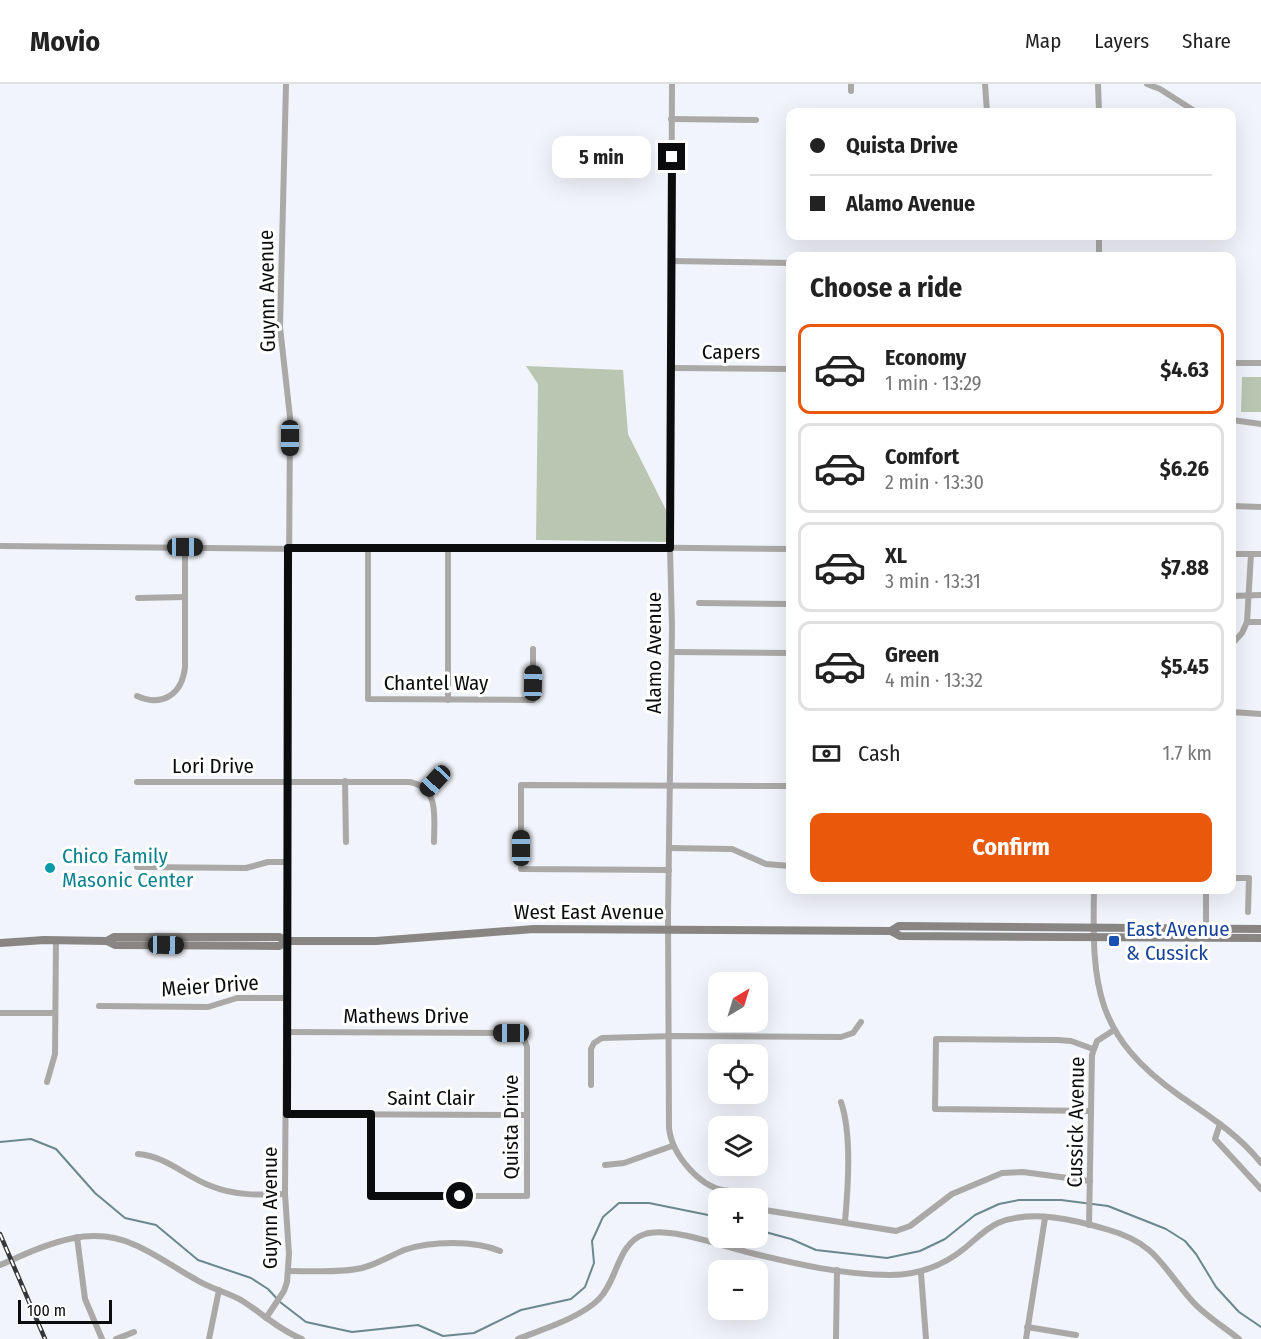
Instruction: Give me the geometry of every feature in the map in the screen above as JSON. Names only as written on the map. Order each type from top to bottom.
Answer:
[{"type":"main road","name":"West East Avenue","points":[[1,944],[56,940],[107,941],[115,945],[279,946],[288,941],[376,941],[516,929],[891,931],[900,936],[1261,929]]},
{"type":"main road","name":"West East Avenue","points":[[1093,932],[1261,938]]},
{"type":"street","name":"Guynn Avenue","points":[[266,1318],[284,1291],[288,1271],[285,1194],[290,417],[280,327],[286,84]]},
{"type":"street","name":"Alamo Avenue","points":[[672,84],[670,548],[672,652],[669,848],[669,1128],[672,1146]]},
{"type":"street","points":[[985,84],[987,108]]},
{"type":"street","points":[[1098,84],[1099,108]]},
{"type":"street","points":[[1147,84],[1160,89],[1190,108]]},
{"type":"street","points":[[672,118],[756,120]]},
{"type":"street","points":[[672,261],[786,262]]},
{"type":"street","points":[[1236,363],[1261,363]]},
{"type":"street","name":"Capers","points":[[671,368],[786,369]]},
{"type":"street","points":[[1236,421],[1261,424]]},
{"type":"street","points":[[1236,506],[1261,507]]},
{"type":"street","points":[[0,546],[786,549]]},
{"type":"street","points":[[137,696],[149,701],[158,701],[169,697],[181,683],[184,667],[185,547]]},
{"type":"street","name":"Chantel Way","points":[[368,548],[368,699],[532,700],[533,648]]},
{"type":"street","points":[[448,548],[448,700]]},
{"type":"street","points":[[1236,554],[1261,554]]},
{"type":"street","points":[[1236,640],[1247,622],[1251,554]]},
{"type":"street","points":[[1236,596],[1261,595]]},
{"type":"street","points":[[138,598],[185,597]]},
{"type":"street","points":[[699,603],[786,604]]},
{"type":"street","points":[[1247,622],[1261,622]]},
{"type":"street","points":[[672,652],[786,654]]},
{"type":"street","points":[[1236,712],[1261,714]]},
{"type":"street","points":[[345,781],[346,842]]},
{"type":"street","points":[[434,842],[434,804],[427,790],[435,781]]},
{"type":"street","name":"Lori Drive","points":[[137,782],[410,782],[427,790]]},
{"type":"street","points":[[669,870],[521,870],[521,785],[786,786]]},
{"type":"street","points":[[669,848],[732,849],[766,864],[786,866]]},
{"type":"street","points":[[137,867],[251,868],[268,862],[288,862]]},
{"type":"street","points":[[1236,878],[1249,878],[1248,912]]},
{"type":"street","points":[[1094,894],[1094,965],[1099,992],[1114,1030],[1133,1056],[1149,1072],[1238,1138],[1261,1162]]},
{"type":"street","points":[[1206,894],[1206,929]]},
{"type":"street","points":[[47,1082],[55,1054],[56,940]]},
{"type":"street","name":"Meier Drive","points":[[99,1006],[208,1007],[237,998],[288,998]]},
{"type":"street","points":[[0,1013],[56,1013]]},
{"type":"street","points":[[591,1085],[591,1052],[594,1043],[598,1040],[669,1037],[841,1038],[853,1034],[861,1022]]},
{"type":"street","name":"Cussick Avenue","points":[[1089,1225],[1093,1049],[1100,1039],[1114,1030]]},
{"type":"street","name":"Mathews Drive","points":[[287,1032],[511,1033],[524,1036]]},
{"type":"street","name":"Quista Drive","points":[[371,1114],[371,1196],[527,1196],[527,1047],[524,1036]]},
{"type":"street","points":[[1091,1111],[935,1109],[936,1039],[1065,1040],[1093,1049]]},
{"type":"street","points":[[841,1102],[846,1120],[845,1222]]},
{"type":"street","name":"Saint Clair","points":[[287,1114],[527,1115]]},
{"type":"street","points":[[1220,1124],[1215,1139],[1261,1189]]},
{"type":"street","points":[[605,1165],[624,1163],[672,1146],[683,1163],[716,1188]]},
{"type":"street","points":[[138,1154],[164,1160],[221,1190],[254,1195],[285,1194]]},
{"type":"street","points":[[768,1210],[887,1230],[900,1230],[910,1226],[952,1194],[1010,1172],[1032,1172],[1090,1181]]},
{"type":"street","points":[[518,1339],[591,1306],[605,1291],[630,1244],[639,1236],[650,1233],[676,1234],[752,1253],[837,1270],[887,1275],[921,1273],[953,1257],[985,1231],[999,1223],[1021,1217],[1045,1218],[1089,1225],[1123,1235],[1151,1250],[1194,1303],[1239,1339]]},
{"type":"street","points":[[1026,1339],[1045,1218]]},
{"type":"street","points":[[0,1265],[57,1241],[77,1237],[103,1236],[126,1241],[144,1249],[206,1286],[240,1300],[285,1331],[302,1339]]},
{"type":"street","points":[[77,1237],[85,1299],[102,1339]]},
{"type":"street","points":[[288,1271],[354,1269],[370,1266],[409,1249],[425,1245],[478,1244],[500,1251]]},
{"type":"street","points":[[836,1339],[837,1270]]},
{"type":"street","points":[[921,1273],[926,1339]]},
{"type":"street","points":[[209,1339],[219,1290]]},
{"type":"street","points":[[1027,1327],[1077,1335]]},
{"type":"street","points":[[116,1339],[134,1332]]},
{"type":"green space","points":[[526,366],[623,370],[628,434],[666,510],[666,542],[536,540],[538,384]]},
{"type":"green space","points":[[1242,377],[1261,377],[1261,412],[1241,412]]},
{"type":"waterway","points":[[0,1142],[31,1139],[56,1149],[95,1193],[125,1218],[156,1225],[198,1260],[251,1278],[268,1289],[280,1302],[306,1322],[352,1332],[418,1325],[443,1336],[474,1333],[521,1310],[571,1299],[585,1287],[594,1263],[592,1241],[603,1217],[619,1203],[649,1203],[708,1215]]},
{"type":"waterway","points":[[768,1233],[791,1239],[816,1250],[887,1258],[920,1251],[945,1239],[975,1215],[999,1204],[1019,1200],[1061,1200],[1108,1206],[1166,1229],[1185,1241],[1196,1254],[1216,1287],[1239,1312],[1261,1327]]},
{"type":"railway","points":[[0,1234],[45,1339]]},
{"type":"place","name":"Chico Family Masonic Center","points":[[50,868]]},
{"type":"place","name":"East Avenue & Cussick","points":[[1114,941]]},
{"type":"route","points":[[460,1196],[371,1196],[371,1114],[287,1114],[288,548],[670,548],[672,157]]}]
